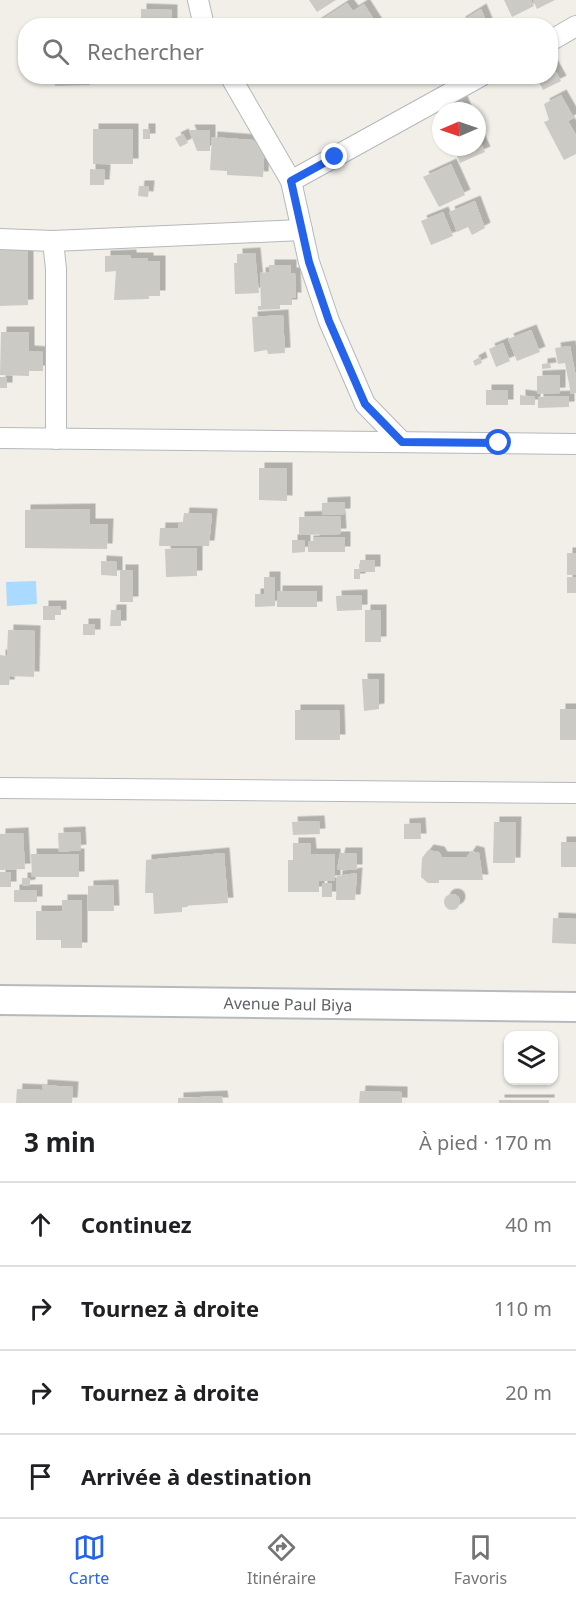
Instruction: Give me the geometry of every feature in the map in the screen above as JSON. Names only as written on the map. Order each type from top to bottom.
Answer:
[{"type":"main road","name":"Avenue Paul Biya","points":[[0,1000],[576,1007]]},
{"type":"street","points":[[198,0],[202,18]]},
{"type":"street","points":[[558,36],[576,26]]},
{"type":"street","points":[[235,84],[291,181],[309,262],[329,321],[365,404],[402,442]]},
{"type":"street","points":[[291,181],[467,84]]},
{"type":"street","points":[[0,239],[53,241],[302,230]]},
{"type":"street","points":[[53,241],[56,269],[56,439]]},
{"type":"street","points":[[0,438],[576,444]]},
{"type":"street","points":[[0,788],[576,793]]},
{"type":"water","points":[[36,581],[37,604],[7,606],[6,582]]},
{"type":"building","points":[[309,0],[336,0],[317,12]]},
{"type":"building","points":[[504,0],[531,0],[534,6],[512,17]]},
{"type":"building","points":[[533,0],[555,0],[537,9]]},
{"type":"building","points":[[347,3],[353,11],[364,4],[373,18],[324,18]]},
{"type":"building","points":[[141,9],[172,10],[172,18],[141,18]]},
{"type":"building","points":[[481,9],[485,18],[466,18]]},
{"type":"building","points":[[55,84],[90,84],[90,85],[55,86]]},
{"type":"building","points":[[540,84],[555,84],[543,90]]},
{"type":"building","points":[[561,95],[574,118],[568,121],[576,135],[576,154],[564,160],[544,122],[549,120],[544,104]]},
{"type":"building","points":[[93,129],[133,129],[133,164],[93,164]]},
{"type":"building","points":[[143,129],[150,129],[150,139],[143,139]]},
{"type":"building","points":[[189,130],[210,130],[210,151],[197,151]]},
{"type":"building","points":[[183,134],[188,143],[180,147],[175,138]]},
{"type":"building","points":[[212,137],[265,141],[263,177],[227,175],[227,171],[210,170]]},
{"type":"building","points":[[457,156],[476,156],[460,163]]},
{"type":"building","points":[[451,164],[465,195],[439,207],[423,177]]},
{"type":"building","points":[[90,169],[105,170],[104,185],[90,185]]},
{"type":"building","points":[[139,186],[149,186],[148,197],[138,196]]},
{"type":"building","points":[[475,201],[485,228],[472,235],[468,227],[457,232],[449,212]]},
{"type":"building","points":[[443,212],[453,236],[431,245],[421,221]]},
{"type":"building","points":[[28,247],[28,305],[0,306],[0,248]]},
{"type":"building","points":[[255,253],[259,293],[235,294],[234,263],[237,263],[237,254]]},
{"type":"building","points":[[131,255],[131,258],[160,261],[160,296],[149,296],[149,299],[114,300],[116,271],[105,272],[105,256]]},
{"type":"building","points":[[269,265],[291,265],[291,273],[295,273],[296,298],[292,298],[292,305],[280,305],[280,309],[258,310],[258,306],[261,306],[260,273],[269,272]]},
{"type":"building","points":[[283,315],[285,353],[268,354],[267,350],[254,352],[252,317]]},
{"type":"building","points":[[531,330],[540,352],[517,361],[508,339]]},
{"type":"building","points":[[1,332],[29,332],[29,351],[43,352],[43,371],[29,371],[29,376],[0,375]]},
{"type":"building","points":[[503,343],[510,361],[496,367],[489,349]]},
{"type":"building","points":[[570,346],[576,377],[576,393],[571,394],[565,363],[558,364],[555,348]]},
{"type":"building","points":[[480,357],[482,363],[475,366],[473,361]]},
{"type":"building","points":[[550,363],[551,368],[542,369],[542,364]]},
{"type":"building","points":[[560,375],[560,393],[537,394],[537,376]]},
{"type":"building","points":[[0,377],[7,377],[7,388],[0,388]]},
{"type":"building","points":[[486,390],[508,390],[508,405],[486,405]]},
{"type":"building","points":[[520,395],[535,397],[535,405],[520,405]]},
{"type":"building","points":[[569,396],[569,407],[538,408],[538,397]]},
{"type":"building","points":[[259,468],[287,468],[287,501],[259,500]]},
{"type":"building","points":[[345,502],[345,514],[322,515],[322,503]]},
{"type":"building","points":[[90,509],[90,524],[108,524],[107,549],[25,548],[25,510]]},
{"type":"building","points":[[184,513],[212,514],[209,546],[159,546],[160,528],[178,528],[178,522],[183,522]]},
{"type":"building","points":[[340,516],[341,534],[299,535],[299,517]]},
{"type":"building","points":[[314,537],[345,537],[345,552],[308,552],[308,541],[314,541]]},
{"type":"building","points":[[292,540],[305,540],[305,552],[292,553]]},
{"type":"building","points":[[197,548],[197,576],[166,577],[165,549]]},
{"type":"building","points":[[567,553],[576,553],[576,575],[567,575]]},
{"type":"building","points":[[360,560],[375,560],[375,572],[360,572],[360,579],[354,579],[354,569],[360,569]]},
{"type":"building","points":[[101,561],[117,562],[117,576],[101,575]]},
{"type":"building","points":[[120,570],[133,570],[133,602],[120,602]]},
{"type":"building","points":[[264,577],[275,577],[275,606],[255,607],[255,594],[264,594]]},
{"type":"building","points":[[567,577],[576,577],[576,593],[567,593]]},
{"type":"building","points":[[277,591],[317,591],[317,607],[277,607]]},
{"type":"building","points":[[362,595],[362,610],[337,611],[336,596]]},
{"type":"building","points":[[43,606],[61,606],[61,615],[55,615],[55,620],[43,620]]},
{"type":"building","points":[[111,610],[121,610],[121,626],[110,626]]},
{"type":"building","points":[[365,610],[381,610],[381,642],[365,642]]},
{"type":"building","points":[[83,624],[95,624],[95,635],[83,635]]},
{"type":"building","points":[[8,630],[35,631],[34,677],[10,676],[9,685],[0,685],[0,655],[7,656]]},
{"type":"building","points":[[362,679],[379,679],[379,709],[364,711]]},
{"type":"building","points":[[560,709],[576,709],[576,740],[560,740]]},
{"type":"building","points":[[295,710],[339,710],[340,740],[295,740]]},
{"type":"building","points":[[319,821],[320,834],[293,835],[292,822]]},
{"type":"building","points":[[494,822],[516,822],[515,863],[493,863]]},
{"type":"building","points":[[420,823],[421,839],[404,839],[404,824]]},
{"type":"building","points":[[80,832],[81,850],[59,852],[58,833]]},
{"type":"building","points":[[23,833],[25,869],[0,870],[0,834]]},
{"type":"building","points":[[561,842],[576,842],[576,867],[561,867]]},
{"type":"building","points":[[293,843],[310,843],[311,854],[335,854],[335,881],[319,881],[319,892],[288,892],[288,860],[293,860]]},
{"type":"building","points":[[428,850],[439,852],[442,857],[467,857],[471,851],[479,853],[483,880],[439,880],[439,883],[428,883],[421,877],[422,858]]},
{"type":"building","points":[[224,853],[228,903],[182,906],[182,912],[154,914],[153,893],[145,893],[146,860]]},
{"type":"building","points":[[340,853],[357,853],[357,870],[337,870]]},
{"type":"building","points":[[31,854],[79,854],[79,877],[32,877]]},
{"type":"building","points":[[0,872],[11,872],[11,887],[0,887]]},
{"type":"building","points":[[357,873],[355,900],[336,900],[337,876]]},
{"type":"building","points":[[22,878],[30,878],[30,885],[22,886]]},
{"type":"building","points":[[322,883],[332,883],[332,897],[322,897]]},
{"type":"building","points":[[113,885],[114,911],[88,911],[88,886]]},
{"type":"building","points":[[14,890],[37,890],[37,902],[14,902]]},
{"type":"building","points":[[449,894],[455,894],[460,902],[458,908],[449,910],[444,905],[444,899]]},
{"type":"building","points":[[62,900],[82,900],[82,948],[61,948],[61,940],[36,940],[36,911],[62,911]]},
{"type":"building","points":[[553,918],[576,919],[576,944],[552,943]]},
{"type":"building","points":[[42,1085],[73,1087],[72,1103],[16,1103],[17,1089],[42,1090]]},
{"type":"building","points":[[360,1091],[402,1092],[402,1103],[359,1103]]},
{"type":"building","points":[[222,1096],[223,1103],[178,1103],[178,1098]]},
{"type":"building","points":[[499,1100],[549,1100],[549,1103],[499,1103]]},
{"type":"route","points":[[335,157],[291,181],[309,262],[329,321],[365,404],[402,442],[499,443]]}]
